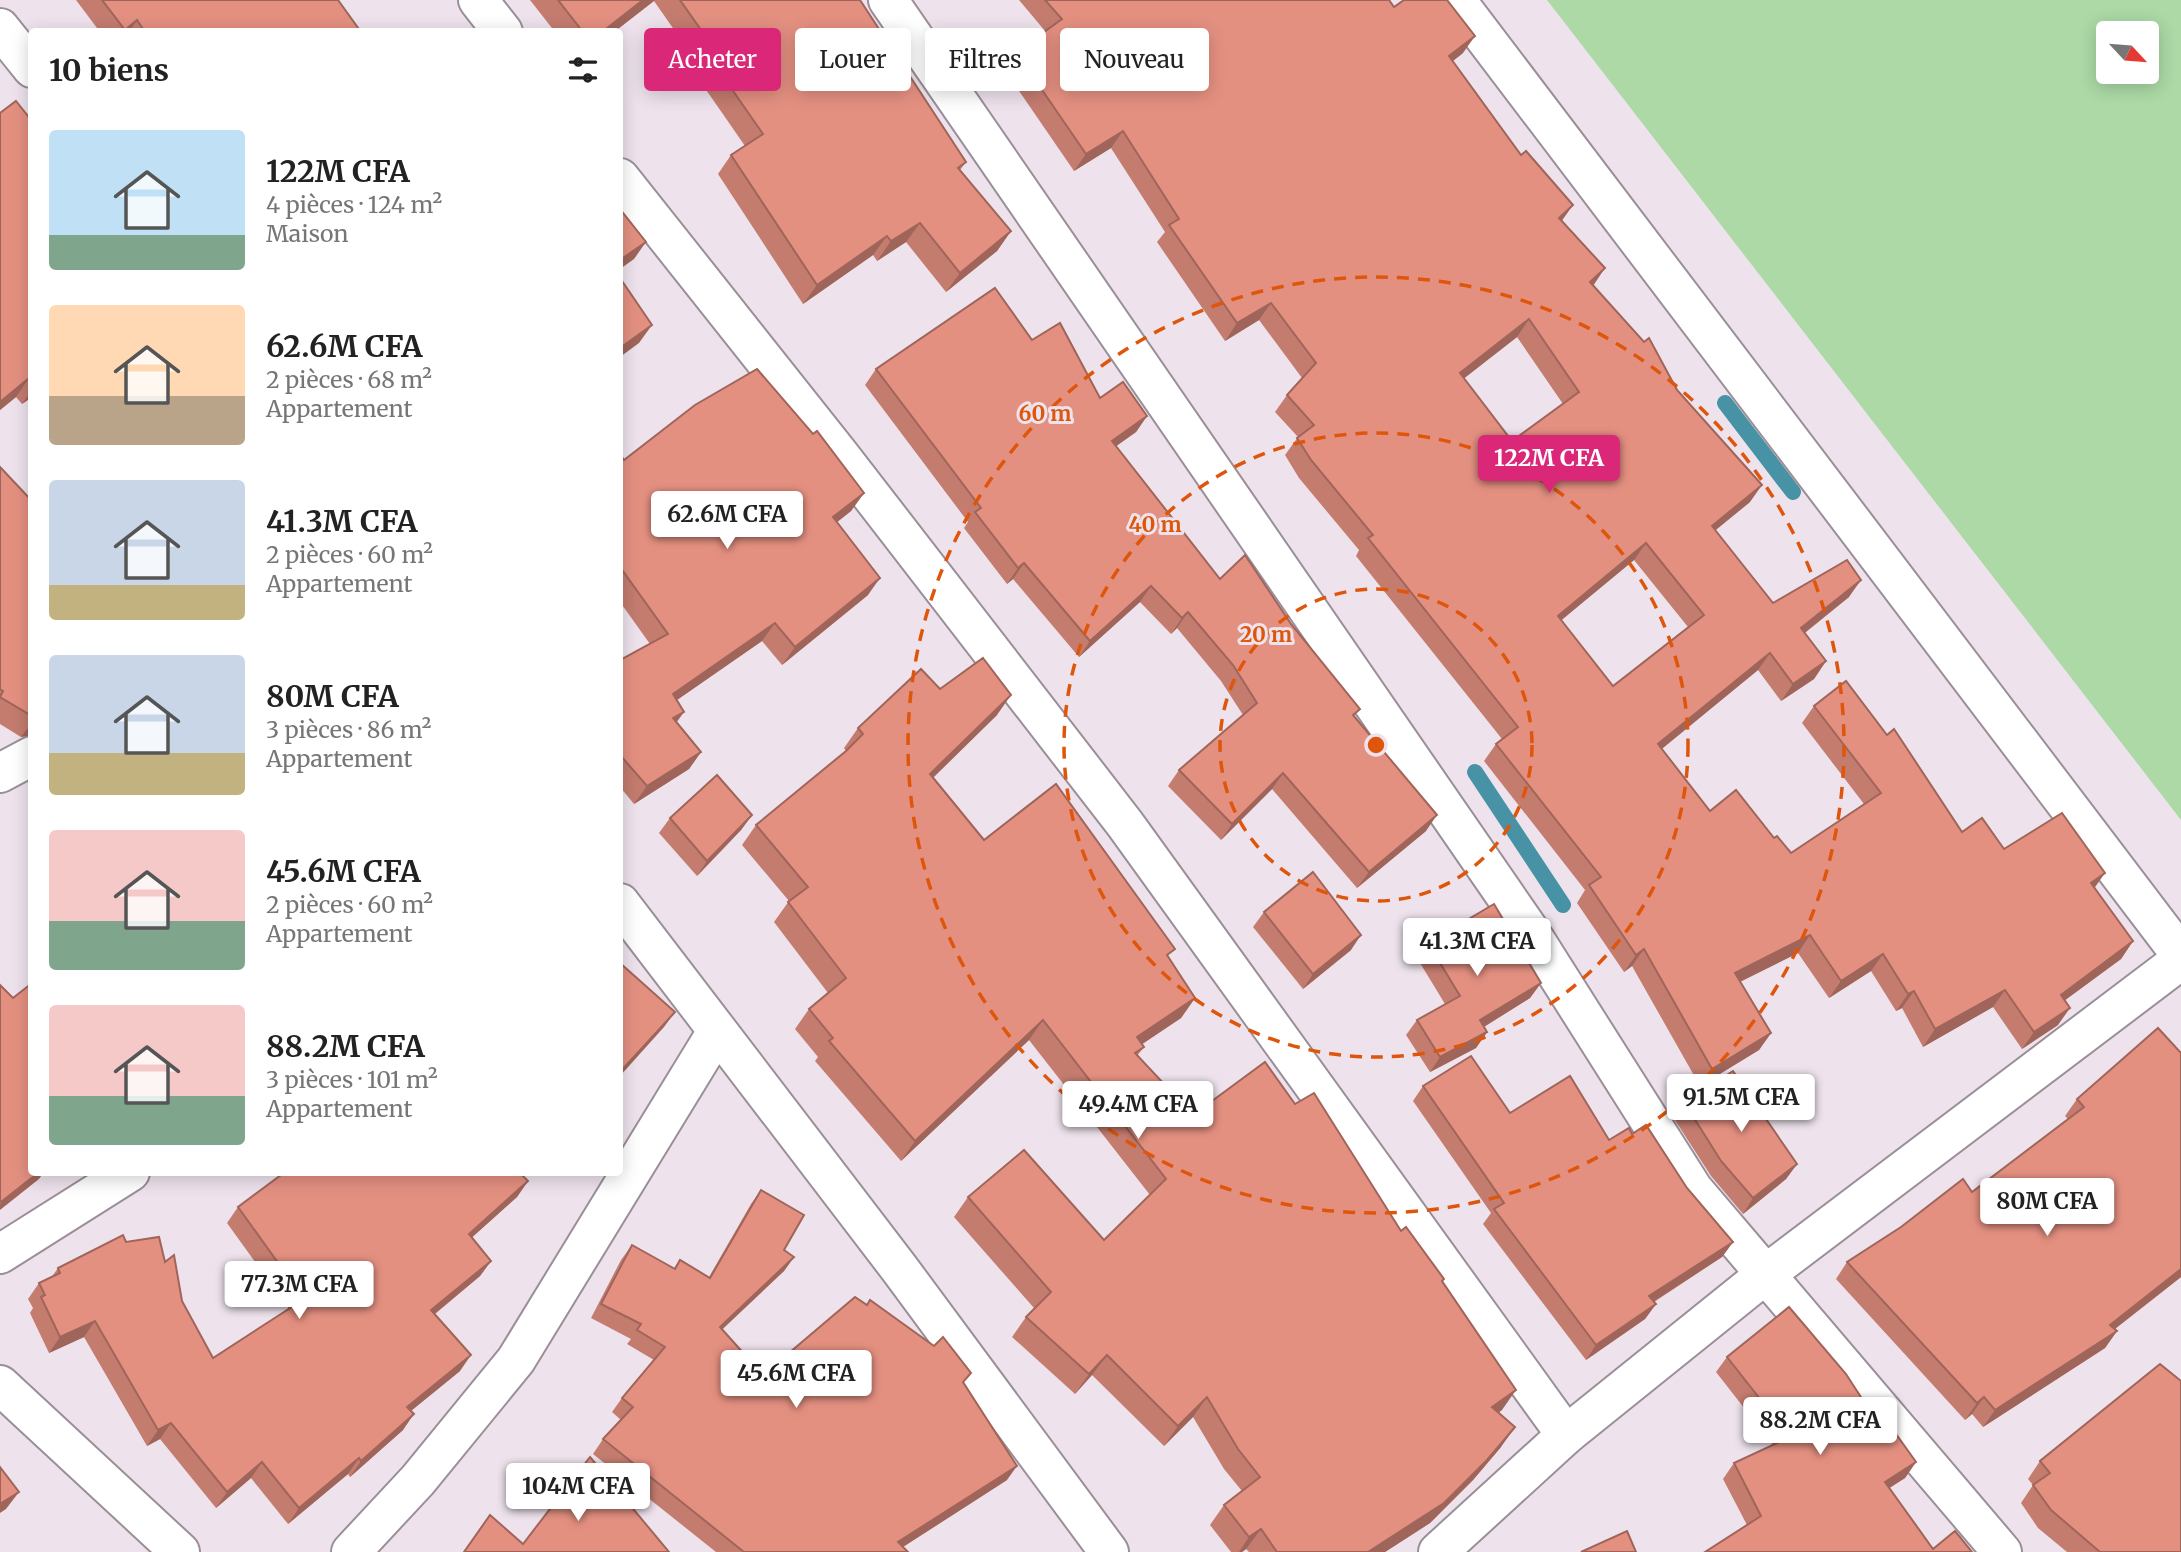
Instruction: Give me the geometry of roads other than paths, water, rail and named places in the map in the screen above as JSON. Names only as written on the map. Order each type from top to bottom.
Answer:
[{"type":"street","points":[[478,0],[500,28]]},
{"type":"street","points":[[888,0],[1527,927],[1693,1189],[2002,1552]]},
{"type":"street","points":[[1438,1552],[1566,1435],[1766,1273],[2181,958],[1456,0]]},
{"type":"street","points":[[623,182],[839,454],[1125,824],[1566,1435]]},
{"type":"street","points":[[0,772],[28,758]]},
{"type":"street","points":[[623,907],[716,1033],[899,1268],[1108,1552]]},
{"type":"street","points":[[351,1552],[418,1480],[516,1360],[716,1033]]},
{"type":"street","points":[[0,1254],[124,1176]]},
{"type":"street","points":[[0,1385],[180,1552]]},
{"type":"waterway","points":[[1725,403],[1793,492]]},
{"type":"waterway","points":[[1475,772],[1563,905]]}]
